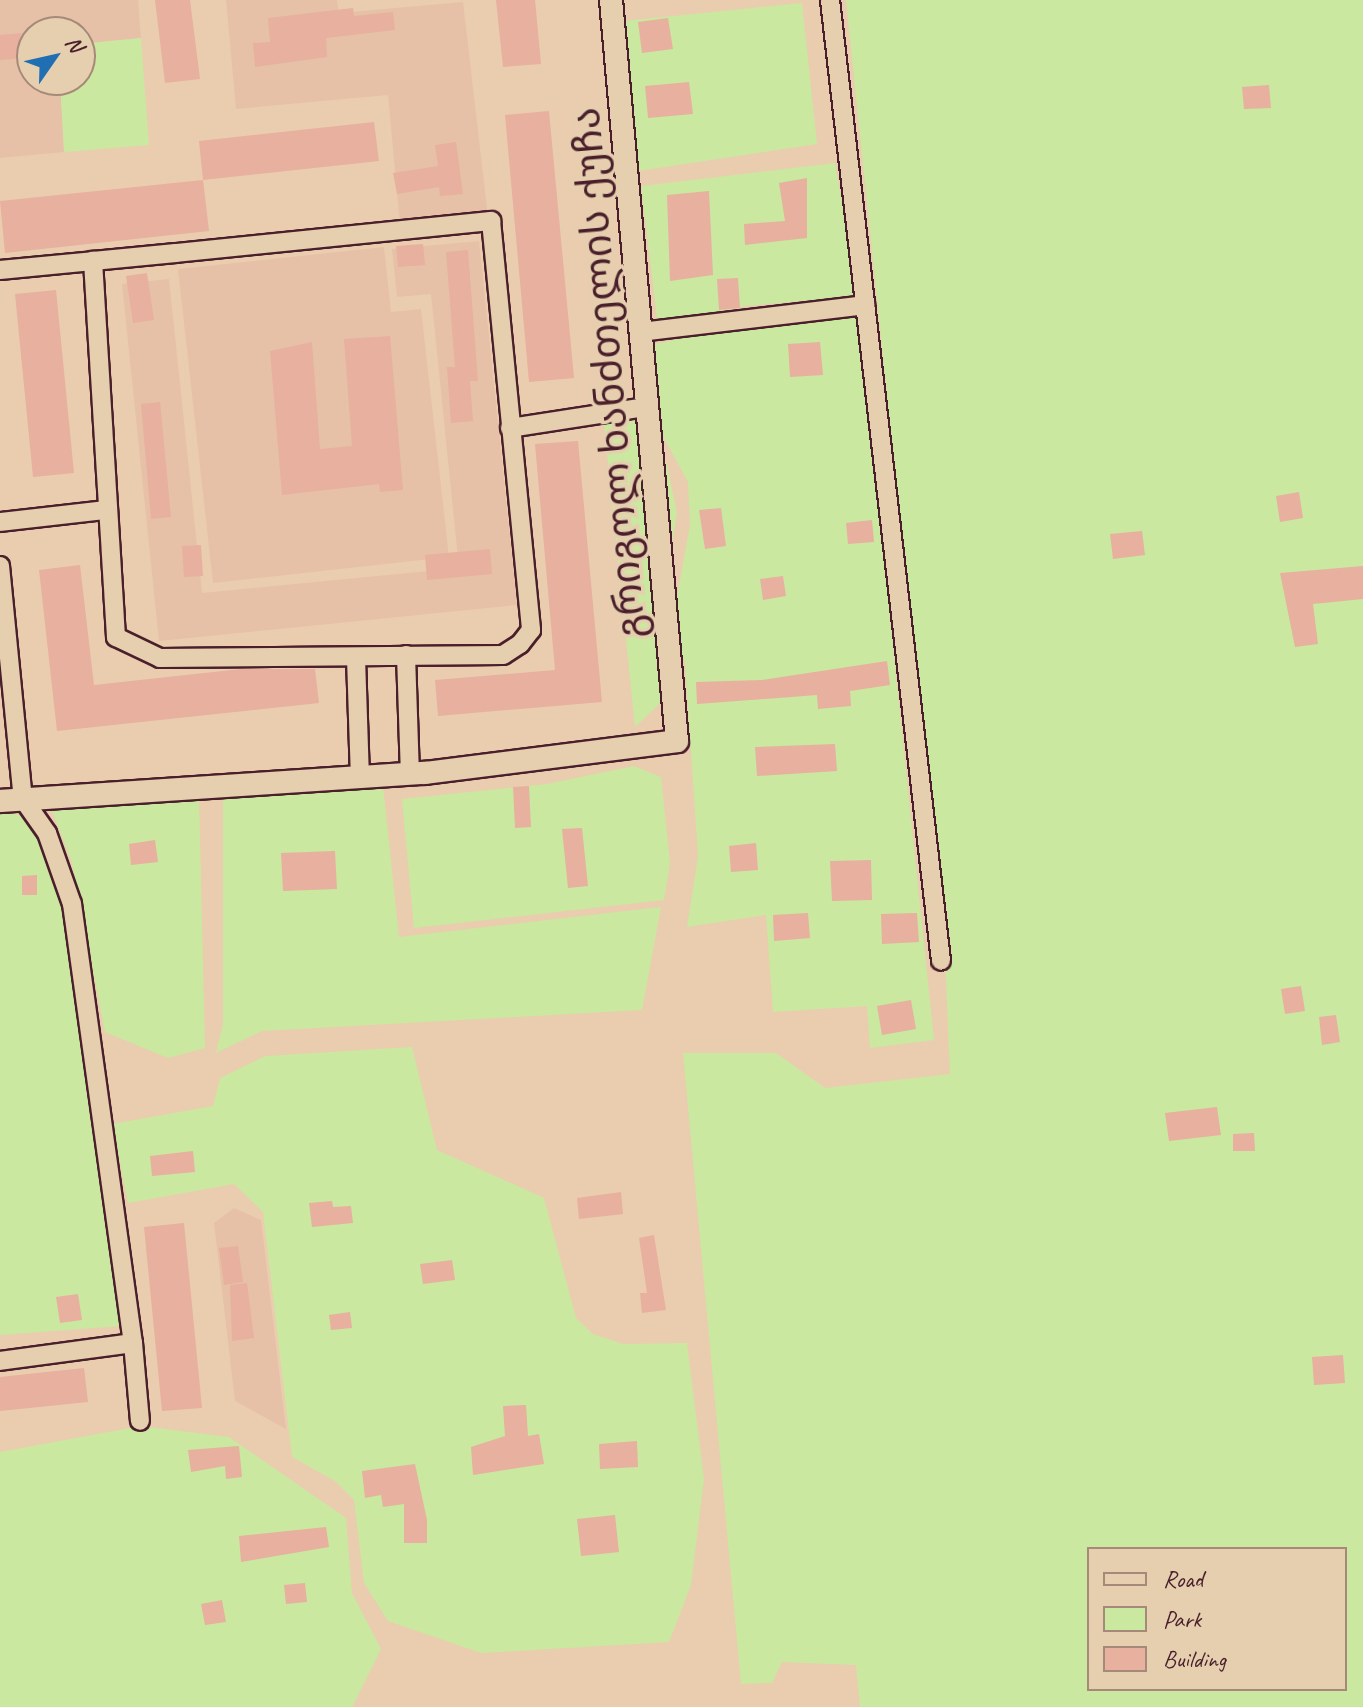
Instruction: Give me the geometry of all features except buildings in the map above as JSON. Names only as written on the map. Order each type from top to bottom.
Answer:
[{"type":"street","name":"გრიგოლ ხანძთელის ქუჩა","points":[[410,774],[677,741],[611,0]]},
{"type":"street","points":[[830,0],[941,961]]},
{"type":"street","points":[[0,270],[491,221],[531,630],[503,655],[356,658],[160,658],[138,652],[116,637],[93,261]]},
{"type":"street","points":[[640,332],[865,305]]},
{"type":"street","points":[[510,428],[645,407]]},
{"type":"street","points":[[0,522],[106,510]]},
{"type":"street","points":[[0,566],[23,799],[47,833],[72,904],[133,1343],[140,1421]]},
{"type":"street","points":[[0,801],[410,774],[406,655]]},
{"type":"street","points":[[356,658],[360,777]]},
{"type":"street","points":[[0,1361],[133,1343]]},
{"type":"shaded area","points":[[0,0],[138,0],[141,38],[96,42],[96,16],[16,16],[16,96],[61,96],[64,152],[0,158]]},
{"type":"shaded area","points":[[226,0],[337,0],[339,13],[463,2],[488,217],[400,225],[388,95],[236,109]]},
{"type":"shaded area","points":[[479,241],[517,605],[159,641],[122,284],[169,279],[202,593],[459,568],[431,294],[397,297],[392,249]]},
{"type":"shaded area","points":[[384,247],[391,312],[421,309],[449,557],[213,583],[178,269]]},
{"type":"shaded area","points":[[234,1208],[261,1220],[286,1429],[235,1401],[214,1223]]},
{"type":"green space","points":[[846,0],[1363,0],[1363,1707],[860,1707],[856,1665],[782,1662],[772,1683],[741,1684],[683,1053],[776,1053],[825,1088],[950,1074],[945,955]]},
{"type":"green space","points":[[802,3],[817,144],[638,171],[623,21]]},
{"type":"green space","points":[[141,38],[149,145],[64,152],[61,96],[96,96],[96,42]]},
{"type":"green space","points":[[835,163],[859,296],[746,306],[658,325],[641,186]]},
{"type":"green space","points":[[857,300],[934,1040],[870,1048],[867,1006],[773,1012],[766,915],[687,927],[698,856],[685,663],[672,624],[690,525],[688,482],[654,420],[651,345]]},
{"type":"green space","points":[[635,420],[667,465],[677,513],[659,613],[670,694],[635,727],[604,425]]},
{"type":"green space","points":[[634,766],[661,777],[670,863],[664,900],[414,928],[402,799],[547,784]]},
{"type":"green space","points":[[383,786],[399,937],[661,907],[642,1010],[262,1031],[216,1053],[223,1024],[223,795]]},
{"type":"green space","points":[[199,796],[205,1048],[168,1058],[105,1032],[72,863],[51,808]]},
{"type":"green space","points":[[9,811],[33,821],[61,903],[121,1326],[0,1335],[0,813]]},
{"type":"green space","points":[[412,1047],[437,1150],[544,1198],[576,1318],[593,1334],[623,1344],[687,1343],[704,1479],[691,1585],[669,1642],[481,1653],[388,1621],[364,1583],[354,1500],[335,1481],[292,1457],[263,1212],[234,1184],[128,1203],[112,1124],[213,1106],[220,1078],[265,1056]]},
{"type":"green space","points":[[141,1426],[229,1437],[346,1518],[352,1593],[381,1649],[352,1707],[0,1707],[0,1452]]}]
